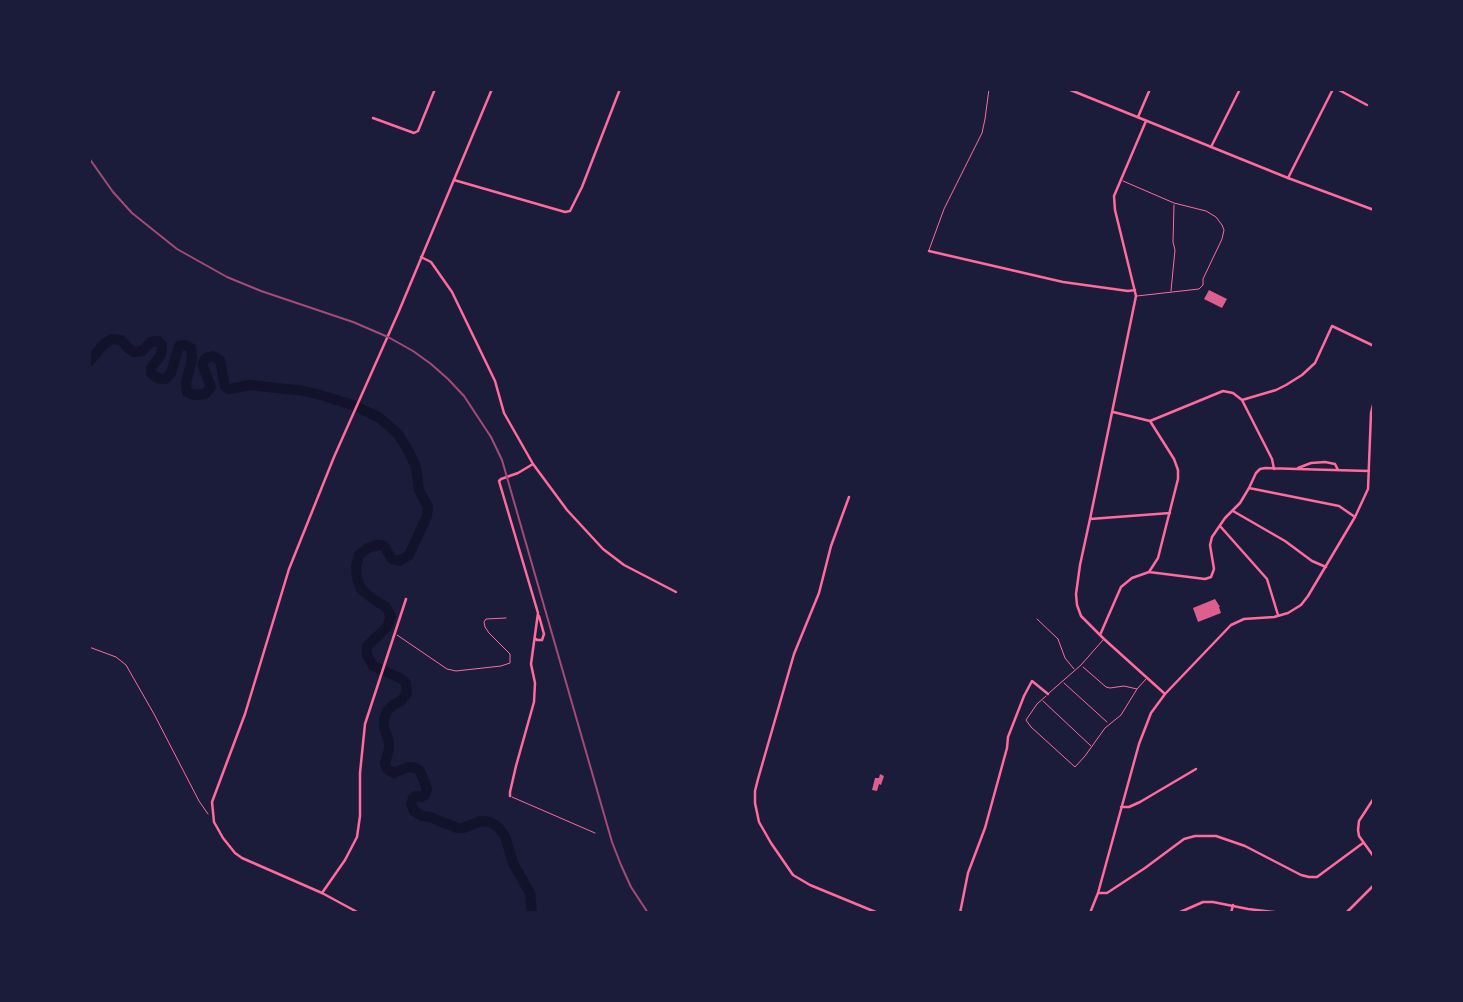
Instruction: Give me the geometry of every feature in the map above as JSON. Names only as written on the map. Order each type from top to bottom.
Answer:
[{"type":"street","points":[[373,118],[414,133],[418,131],[436,89]]},
{"type":"street","points":[[359,913],[322,893],[242,858],[229,847],[214,822],[212,802],[245,714],[289,569],[492,89]]},
{"type":"street","points":[[453,180],[565,212],[570,211],[620,89]]},
{"type":"street","points":[[1068,89],[1374,210]]},
{"type":"street","points":[[1138,117],[1150,89]]},
{"type":"street","points":[[1211,147],[1240,89]]},
{"type":"street","points":[[1288,178],[1335,89],[1367,105]]},
{"type":"street","points":[[1146,120],[1114,196],[1136,296],[1076,594],[1081,616],[1166,694]]},
{"type":"street","points":[[929,251],[1063,282],[1128,292],[1135,290]]},
{"type":"street","points":[[421,257],[431,262],[453,292],[495,381],[504,413],[533,464],[567,510],[603,549],[624,565],[676,592]]},
{"type":"street","points":[[1242,400],[1276,390],[1310,370],[1332,326],[1374,346]]},
{"type":"street","points":[[1112,412],[1150,421],[1223,391],[1233,393],[1242,400],[1272,459],[1274,469]]},
{"type":"street","points":[[1090,913],[1147,719],[1157,704],[1231,625],[1244,619],[1278,616],[1294,610],[1304,601],[1355,517],[1368,489],[1371,413],[1374,401]]},
{"type":"street","points":[[1149,572],[1158,558],[1178,479],[1174,458],[1150,421]]},
{"type":"street","points":[[1297,468],[1325,462],[1334,463],[1338,470]]},
{"type":"street","points":[[533,464],[499,481],[544,634],[542,640],[535,638]]},
{"type":"street","points":[[1100,635],[1121,587],[1132,578],[1149,572],[1205,579],[1212,576],[1212,537],[1249,488],[1259,469],[1369,471]]},
{"type":"street","points":[[1249,488],[1339,506],[1355,517]]},
{"type":"street","points":[[849,498],[831,546],[819,593],[794,654],[756,785],[755,803],[760,822],[771,843],[793,875],[810,886],[878,913]]},
{"type":"street","points":[[1233,510],[1285,541],[1312,561],[1326,567]]},
{"type":"street","points":[[1090,519],[1170,513]]},
{"type":"street","points":[[1220,526],[1266,579],[1278,616]]},
{"type":"street","points":[[322,893],[357,838],[365,724],[406,599]]},
{"type":"street","points":[[510,796],[534,702],[535,683],[531,664],[538,613]]},
{"type":"street","points":[[960,913],[968,873],[985,828],[1004,762],[1008,737],[1024,696],[1032,681],[1048,694]]},
{"type":"street","points":[[1121,807],[1140,802],[1196,769]]},
{"type":"street","points":[[1374,798],[1359,821],[1359,836],[1374,857]]},
{"type":"street","points":[[1098,893],[1107,892],[1184,839],[1195,836],[1216,836],[1245,846],[1309,877],[1317,877],[1363,844]]},
{"type":"street","points":[[1346,913],[1374,885]]},
{"type":"street","points":[[1178,913],[1203,902],[1282,913]]},
{"type":"street","points":[[1231,913],[1233,905]]},
{"type":"street","points":[[1184,913],[1191,907]]},
{"type":"lane","points":[[929,251],[944,209],[982,133],[989,89]]},
{"type":"lane","points":[[1121,180],[1174,203],[1211,213],[1220,221],[1224,230],[1203,279],[1203,285],[1199,289],[1136,296]]},
{"type":"lane","points":[[1171,293],[1175,250],[1174,203]]},
{"type":"lane","points":[[396,633],[447,669],[456,671],[501,666],[510,663],[510,654],[489,633],[484,622],[506,618]]},
{"type":"lane","points":[[1037,620],[1058,639],[1065,658],[1075,670]]},
{"type":"lane","points":[[1104,639],[1081,665],[1037,704],[1026,720],[1075,767],[1109,724],[1121,715],[1147,678]]},
{"type":"lane","points":[[1081,665],[1105,687],[1124,685],[1138,689]]},
{"type":"lane","points":[[1062,681],[1109,724]]},
{"type":"lane","points":[[1042,700],[1092,747]]},
{"type":"lane","points":[[510,796],[596,833]]},
{"type":"path","points":[[89,647],[117,657],[127,666],[199,801],[214,822]]},
{"type":"building","points":[[1209,290],[1227,299],[1222,308],[1204,299]]},
{"type":"building","points":[[1215,599],[1221,613],[1198,622],[1193,608]]},
{"type":"building","points":[[880,774],[884,776],[881,785],[879,784],[877,791],[872,790],[875,778],[879,778]]},
{"type":"waterway","points":[[89,362],[104,344],[112,339],[121,340],[134,352],[142,351],[151,342],[158,341],[162,345],[161,355],[151,368],[151,373],[157,378],[165,379],[171,373],[179,346],[185,345],[191,348],[192,359],[186,383],[187,392],[205,394],[211,387],[202,364],[206,358],[213,356],[220,360],[225,387],[230,389],[249,385],[305,391],[353,405],[380,418],[398,434],[416,467],[419,490],[428,507],[427,516],[409,555],[399,561],[392,559],[384,546],[378,545],[359,555],[356,566],[361,589],[386,607],[391,616],[387,627],[367,646],[367,655],[373,666],[406,683],[407,693],[387,711],[384,719],[389,742],[385,763],[387,769],[394,773],[408,767],[420,771],[427,789],[425,795],[416,796],[411,804],[414,811],[422,816],[457,828],[481,821],[498,827],[505,836],[513,863],[530,893],[532,913]]},
{"type":"railway","points":[[89,158],[132,213],[177,249],[227,277],[388,337],[431,364],[464,396],[491,437],[502,460],[612,842],[631,887],[648,913]]}]
